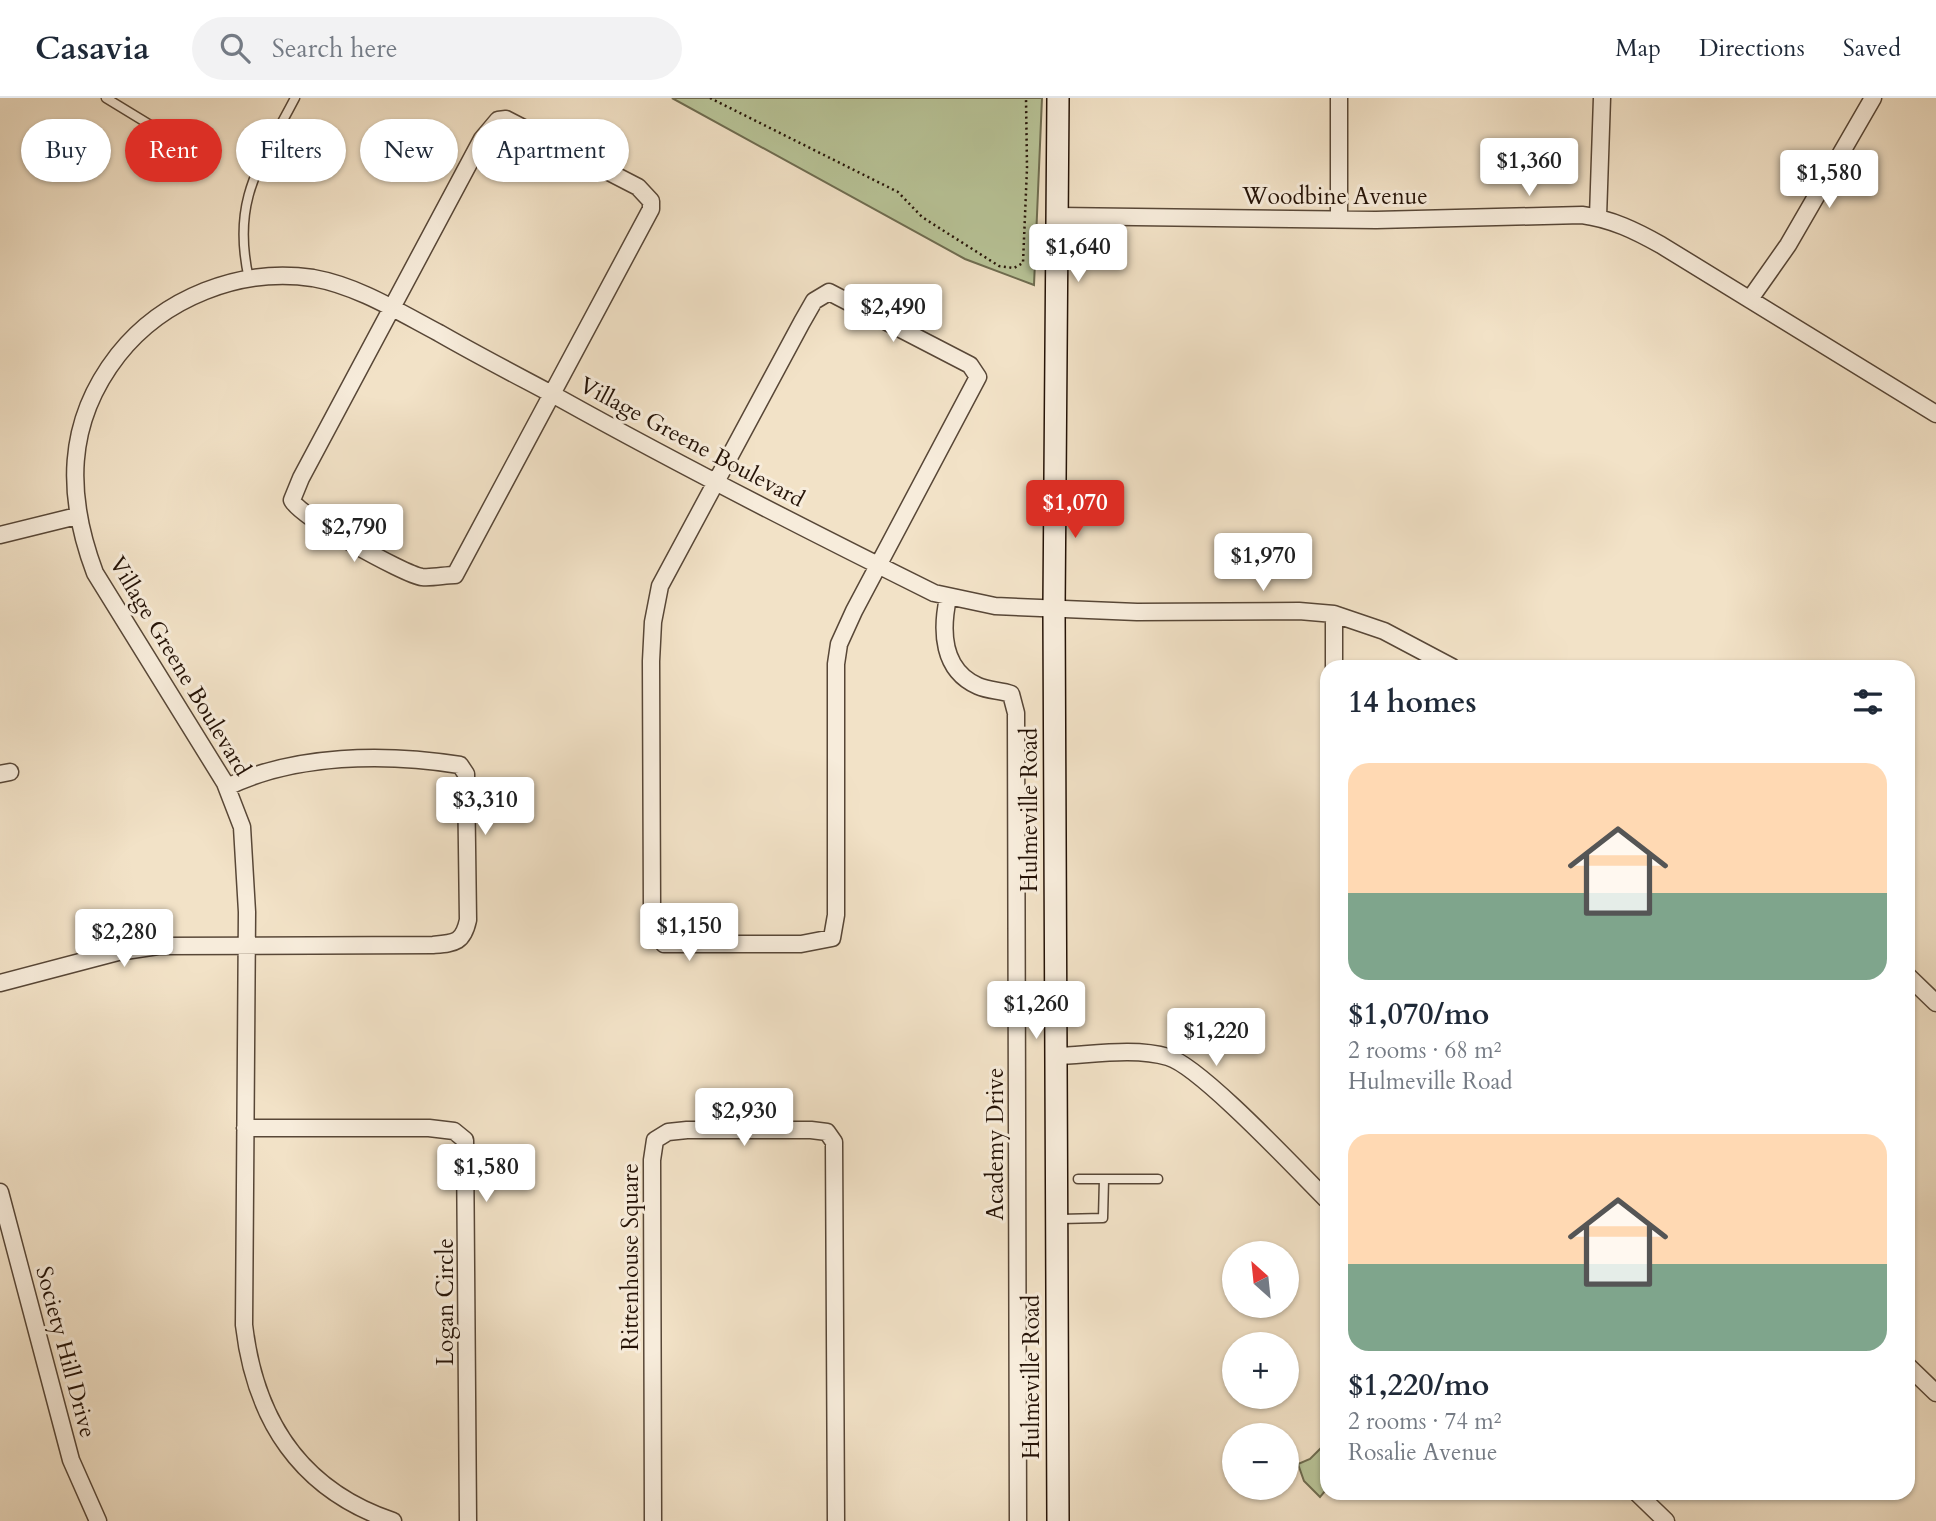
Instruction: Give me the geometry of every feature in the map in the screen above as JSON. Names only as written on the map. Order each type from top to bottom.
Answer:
[{"type":"main road","name":"Hulmeville Road","points":[[1058,98],[1054,609],[1058,1521]]},
{"type":"street","points":[[1339,98],[1339,220]]},
{"type":"street","points":[[1598,218],[1602,98]]},
{"type":"street","points":[[1750,299],[1788,245],[1873,98]]},
{"type":"street","points":[[498,120],[514,122],[638,187],[651,201],[651,209],[455,575],[422,577],[315,522],[293,505],[293,494],[391,307],[482,139],[498,120]]},
{"type":"street","name":"Woodbine Avenue","points":[[1058,216],[1339,220],[1582,215],[1598,218],[1631,229],[1661,245],[1936,414]]},
{"type":"street","name":"Village Greene Boulevard","points":[[393,1521],[343,1499],[310,1473],[278,1435],[263,1406],[252,1373],[244,1325],[246,946],[242,828],[227,787],[95,573],[77,516],[75,487],[78,437],[94,393],[109,366],[147,324],[169,308],[193,296],[249,279],[311,278],[342,286],[391,307],[879,566],[948,598],[995,606],[1054,609],[1299,611],[1334,614],[1384,631],[1439,660]]},
{"type":"street","points":[[821,294],[838,294],[970,365],[978,377],[845,628],[836,664],[836,915],[832,938],[801,944],[664,944],[654,931],[653,622],[660,586],[717,481],[814,301],[821,294]]},
{"type":"street","points":[[0,535],[77,516]]},
{"type":"street","name":"Academy Drive","points":[[948,598],[942,634],[954,666],[976,685],[1011,694],[1016,713],[1018,1521]]},
{"type":"street","points":[[1334,614],[1334,660]]},
{"type":"street","points":[[0,983],[118,952],[178,945],[433,945],[461,940],[468,920],[466,774],[460,765],[446,762],[322,760],[264,771],[227,787]]},
{"type":"street","points":[[1915,983],[1936,1003]]},
{"type":"street","points":[[1056,1056],[1144,1054],[1174,1059],[1217,1094],[1320,1193]]},
{"type":"street","name":"Logan Circle","points":[[245,1128],[454,1130],[466,1140],[468,1521]]},
{"type":"street","name":"Rittenhouse Square","points":[[653,1521],[652,1160],[655,1140],[668,1132],[687,1130],[827,1132],[834,1142],[835,1521]]},
{"type":"street","name":"Society Hill Drive","points":[[0,1192],[71,1460],[98,1521]]},
{"type":"street","points":[[1915,1373],[1936,1394]]},
{"type":"street","points":[[1644,1500],[1666,1521]]},
{"type":"lane","points":[[106,98],[140,119]]},
{"type":"lane","points":[[249,279],[241,233],[244,206],[257,169],[295,98]]},
{"type":"lane","points":[[1078,1179],[1158,1179]]},
{"type":"lane","points":[[1057,1219],[1103,1218],[1104,1179]]},
{"type":"path","points":[[710,98],[898,192],[922,218],[999,266],[1014,268],[1023,263],[1027,168],[1026,98]]},
{"type":"green space","points":[[672,98],[1042,98],[1034,285],[965,259]]},
{"type":"green space","points":[[1320,1449],[1320,1497],[1304,1481],[1299,1464],[1310,1459]]}]
